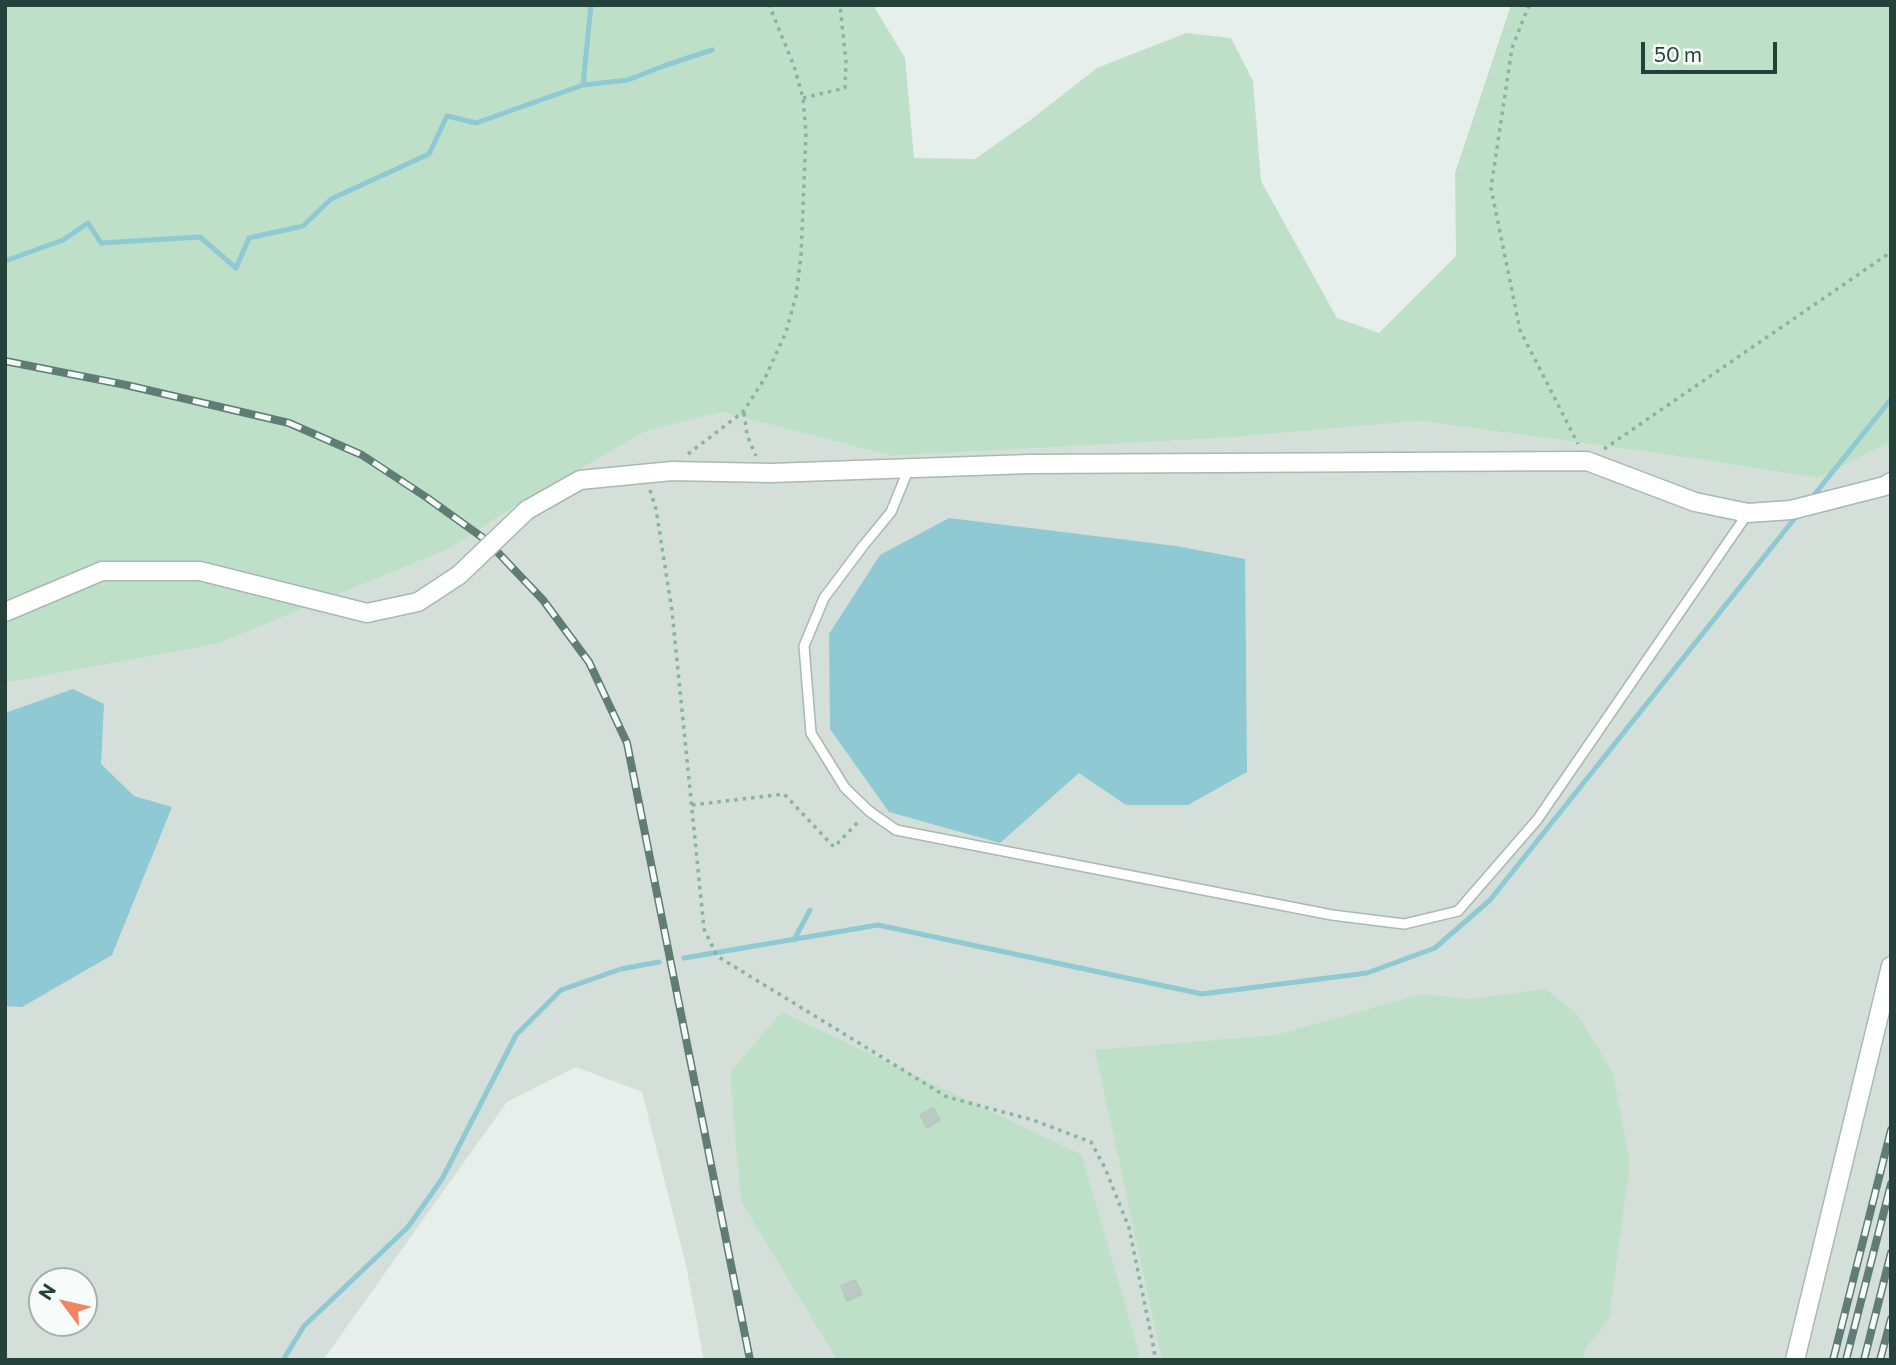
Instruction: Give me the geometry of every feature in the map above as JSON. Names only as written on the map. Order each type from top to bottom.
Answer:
[{"type":"street","points":[[5,612],[102,571],[200,571],[367,613],[418,602],[459,575],[527,510],[580,480],[672,471],[771,473],[1044,464],[1587,461],[1695,502],[1748,513],[1791,510],[1885,486],[1891,482]]},
{"type":"street","points":[[1795,1360],[1891,966]]},
{"type":"lane","points":[[909,468],[891,512],[824,598],[804,646],[811,733],[845,788],[869,811],[896,831],[1332,915],[1404,924],[1458,911],[1538,820],[1748,513]]},
{"type":"path","points":[[672,471],[682,459],[743,412],[765,378],[786,332],[796,296],[801,256],[807,133],[803,99],[794,66],[769,5]]},
{"type":"path","points":[[803,99],[845,88],[846,61],[840,5]]},
{"type":"path","points":[[1529,5],[1512,48],[1492,188],[1520,330],[1587,461],[1891,252]]},
{"type":"path","points":[[743,412],[747,435],[756,456],[771,473]]},
{"type":"path","points":[[645,474],[656,509],[672,611],[704,929],[717,956],[947,1097],[1032,1120],[1091,1142],[1105,1168],[1129,1228],[1155,1360]]},
{"type":"path","points":[[692,805],[784,794],[834,847],[869,811]]},
{"type":"shaded area","points":[[721,412],[892,456],[1225,438],[1419,421],[1818,478],[1891,442],[1891,1360],[1136,1360],[1139,1355],[1082,1155],[741,1202],[837,1360],[704,1360],[686,1265],[642,1092],[576,1067],[507,1102],[323,1360],[5,1360],[5,683],[217,644],[449,549],[525,500],[646,430]]},
{"type":"green space","points":[[5,5],[873,5],[905,58],[914,158],[975,159],[1097,68],[1186,33],[1231,38],[1253,81],[1261,181],[1337,318],[1379,333],[1456,256],[1455,173],[1511,5],[1891,5],[1891,442],[1818,478],[1419,421],[1225,438],[892,456],[721,412],[646,431],[525,500],[449,549],[217,644],[5,683]]},
{"type":"green space","points":[[1545,989],[1577,1014],[1613,1073],[1630,1163],[1609,1319],[1585,1349],[1584,1360],[1162,1360],[1095,1050],[1276,1035],[1421,994],[1470,999]]},
{"type":"green space","points":[[782,1012],[1082,1155],[1140,1356],[1136,1360],[837,1360],[741,1202],[730,1072]]},
{"type":"water","points":[[949,518],[1176,546],[1245,559],[1247,772],[1188,805],[1126,805],[1079,773],[1000,843],[889,812],[830,729],[829,634],[880,555]]},
{"type":"water","points":[[73,689],[104,704],[101,764],[134,796],[172,807],[112,955],[22,1007],[5,1006],[5,713]]},
{"type":"building","points":[[933,1108],[940,1120],[927,1128],[920,1115]]},
{"type":"building","points":[[855,1280],[862,1294],[847,1301],[841,1286]]},
{"type":"waterway","points":[[5,261],[63,240],[88,223],[101,243],[200,237],[236,268],[249,238],[303,226],[331,199],[429,154],[447,116],[476,123],[583,85],[591,5]]},
{"type":"waterway","points":[[583,85],[628,80],[712,50]]},
{"type":"waterway","points":[[1810,500],[1891,399]]},
{"type":"waterway","points":[[684,958],[878,925],[1202,994],[1367,973],[1435,948],[1490,900],[1799,513]]},
{"type":"waterway","points":[[794,940],[810,910]]},
{"type":"waterway","points":[[283,1360],[304,1326],[408,1227],[442,1179],[516,1035],[561,990],[621,969],[659,962]]},
{"type":"railway","points":[[5,361],[126,385],[289,423],[362,455],[486,540],[543,600],[589,662],[627,743],[750,1360]]},
{"type":"railway","points":[[1833,1360],[1891,1130]]},
{"type":"railway","points":[[1846,1360],[1891,1184]]},
{"type":"railway","points":[[1864,1360],[1891,1253]]},
{"type":"railway","points":[[1880,1360],[1891,1319]]}]
